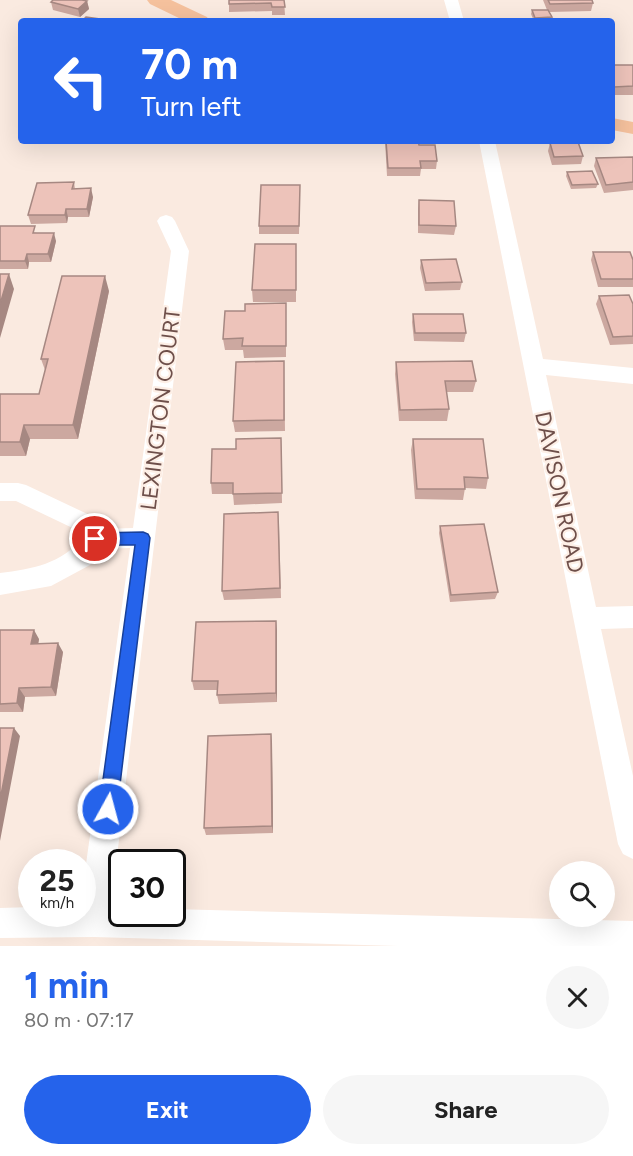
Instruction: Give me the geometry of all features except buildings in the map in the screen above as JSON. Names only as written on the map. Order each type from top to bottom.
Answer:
[{"type":"main road","points":[[156,0],[194,18]]},
{"type":"main road","points":[[615,125],[633,128]]},
{"type":"street","points":[[451,0],[456,18]]},
{"type":"street","name":"DAVISON ROAD","points":[[489,144],[633,844]]},
{"type":"street","name":"LEXINGTON COURT","points":[[96,906],[180,252],[166,221]]},
{"type":"street","points":[[534,366],[633,376]]},
{"type":"street","points":[[0,492],[18,492],[72,517],[90,526],[95,539]]},
{"type":"street","points":[[95,539],[143,538]]},
{"type":"street","points":[[0,584],[42,578],[81,558],[95,539]]},
{"type":"street","points":[[586,618],[633,616]]},
{"type":"street","points":[[96,922],[633,937]]},
{"type":"street","points":[[0,923],[18,923]]},
{"type":"route","points":[[95,539],[143,538],[108,809]]}]
